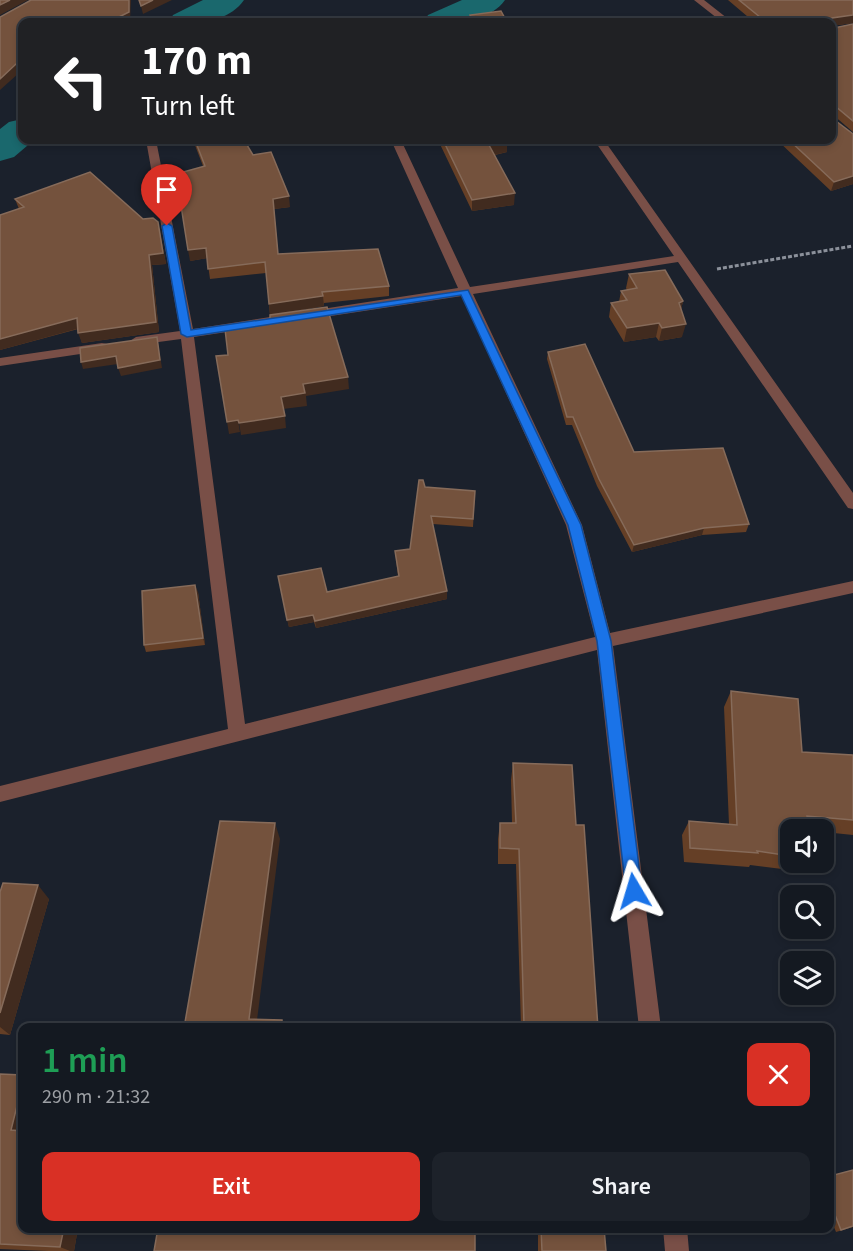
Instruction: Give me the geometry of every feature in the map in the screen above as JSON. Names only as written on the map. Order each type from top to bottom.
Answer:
[{"type":"street","points":[[698,0],[722,18]]},
{"type":"street","points":[[152,144],[187,334],[237,735]]},
{"type":"street","points":[[398,144],[574,525],[604,641],[649,1023]]},
{"type":"street","points":[[602,144],[853,504]]},
{"type":"street","points":[[0,362],[681,258]]},
{"type":"street","points":[[0,794],[604,641],[853,587]]},
{"type":"street","points":[[675,1233],[677,1251]]},
{"type":"path","points":[[692,273],[853,246]]},
{"type":"building","points":[[0,0],[10,0],[0,5]]},
{"type":"building","points":[[31,0],[129,0],[129,12],[118,18],[18,18],[18,65],[0,79],[0,17]]},
{"type":"building","points":[[139,0],[153,0],[141,6]]},
{"type":"building","points":[[739,0],[853,0],[853,15],[832,18],[761,18]]},
{"type":"building","points":[[501,11],[505,18],[472,18],[470,15]]},
{"type":"building","points":[[853,24],[853,121],[836,107],[836,28]]},
{"type":"building","points":[[836,121],[853,134],[853,176],[834,182],[793,144],[836,144]]},
{"type":"building","points":[[197,144],[246,144],[253,155],[271,152],[289,196],[273,199],[278,254],[378,249],[389,286],[322,292],[323,296],[269,304],[265,262],[208,269],[206,248],[188,250],[176,174],[205,166]]},
{"type":"building","points":[[445,144],[494,144],[489,145],[515,193],[472,200]]},
{"type":"building","points":[[90,172],[143,219],[153,218],[158,222],[163,253],[149,255],[156,322],[78,333],[77,318],[0,339],[0,215],[24,207],[15,199]]},
{"type":"building","points":[[665,270],[683,301],[679,303],[686,324],[662,328],[659,323],[627,328],[611,303],[627,300],[621,291],[637,288],[629,274]]},
{"type":"building","points":[[327,307],[348,377],[303,384],[305,393],[281,397],[285,416],[239,423],[238,420],[227,422],[216,356],[228,355],[225,329],[270,323],[270,315]]},
{"type":"building","points":[[157,337],[160,360],[118,368],[116,356],[81,362],[80,348]]},
{"type":"building","points":[[585,344],[634,452],[723,448],[749,524],[704,528],[634,545],[599,479],[573,417],[567,417],[548,352]]},
{"type":"building","points":[[419,480],[423,480],[425,487],[475,491],[473,519],[431,516],[447,591],[315,621],[313,615],[287,620],[278,576],[321,568],[327,592],[399,576],[395,551],[410,549]]},
{"type":"building","points":[[195,585],[203,638],[144,645],[142,591]]},
{"type":"building","points":[[731,691],[798,699],[802,752],[853,755],[853,820],[807,816],[807,819],[780,819],[780,854],[757,851],[758,853],[690,848],[689,821],[737,825]]},
{"type":"building","points":[[513,763],[572,765],[576,825],[584,825],[598,1023],[524,1023],[519,849],[500,848],[500,823],[516,823]]},
{"type":"building","points":[[220,821],[275,823],[249,1019],[282,1020],[282,1023],[185,1023]]},
{"type":"building","points":[[3,883],[38,885],[0,1013],[0,892]]},
{"type":"building","points":[[0,1074],[18,1075],[18,1102],[11,1130],[18,1131],[18,1233],[63,1233],[60,1247],[0,1244]]},
{"type":"building","points":[[853,1170],[853,1226],[841,1230],[834,1212],[834,1175]]},
{"type":"building","points":[[157,1233],[475,1233],[475,1251],[154,1251]]},
{"type":"building","points":[[541,1233],[604,1233],[606,1251],[542,1251]]},
{"type":"waterway","points":[[193,18],[228,0]]},
{"type":"waterway","points":[[449,18],[489,0]]},
{"type":"waterway","points":[[0,149],[18,133]]},
{"type":"route","points":[[167,226],[187,334],[465,292],[574,525],[604,641],[634,891]]}]
